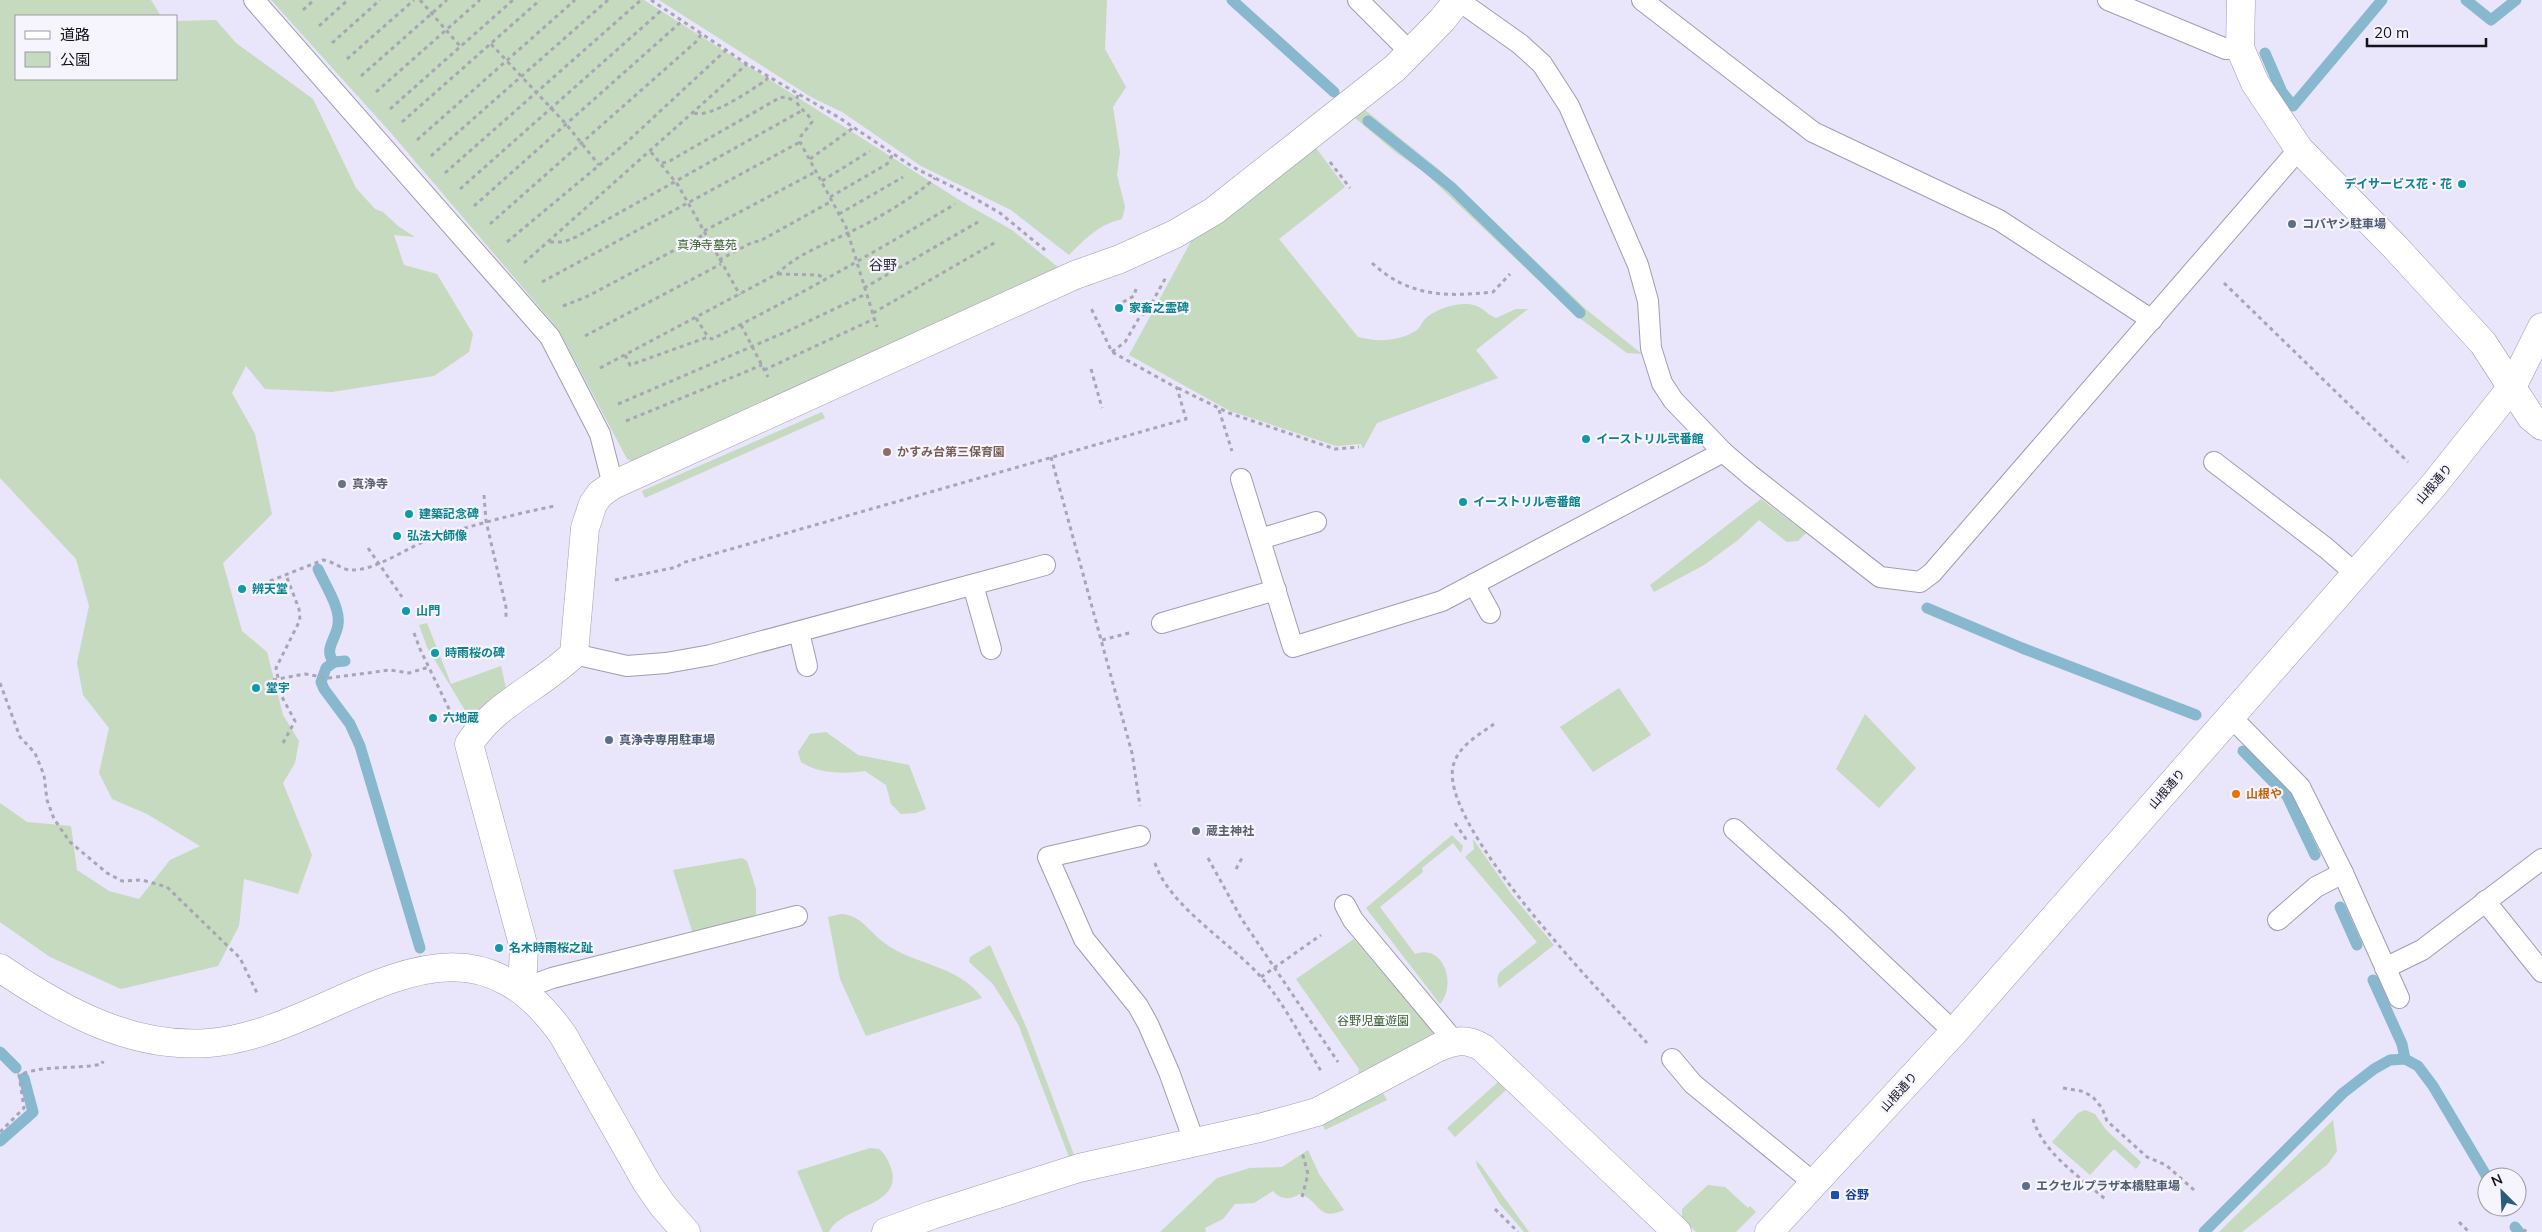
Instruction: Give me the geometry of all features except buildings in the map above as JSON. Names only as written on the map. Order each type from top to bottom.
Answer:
[{"type":"street","points":[[522,989],[524,948],[469,744],[478,729],[493,714],[556,671],[574,654],[588,516],[592,504],[600,494],[612,485],[1075,275],[1120,259],[1175,234],[1214,211],[1412,53],[1458,0]]},
{"type":"street","points":[[2241,0],[2240,48],[2255,83],[2299,150],[2396,248],[2483,343],[2531,417],[2542,426]]},
{"type":"street","name":"山根通り","points":[[1769,1232],[1954,1032],[2433,486],[2512,388],[2542,327]]},
{"type":"street","points":[[0,968],[73,1012],[110,1029],[150,1040],[178,1044],[238,1039],[272,1028],[404,974],[427,968],[449,967],[475,970],[502,977],[522,989],[547,1012],[563,1035],[647,1183],[663,1206],[686,1232]]},
{"type":"street","points":[[886,1232],[932,1214],[1079,1168],[1317,1112],[1438,1048],[1454,1041],[1471,1040],[1483,1048],[1677,1232]]},
{"type":"lane","points":[[254,0],[396,158],[550,336],[596,425],[612,485]]},
{"type":"lane","points":[[1358,0],[1412,53]]},
{"type":"lane","points":[[1458,0],[1520,44],[1542,64],[1556,82],[1573,114],[1638,265],[1648,302],[1651,348],[1662,383],[1678,405],[1723,452],[1880,577],[1920,582],[1932,573],[2299,150]]},
{"type":"lane","points":[[1642,0],[1813,132],[1999,220],[2152,320]]},
{"type":"lane","points":[[2108,0],[2226,48],[2240,48]]},
{"type":"lane","points":[[1241,479],[1294,647],[1442,601],[1723,452]]},
{"type":"lane","points":[[2214,462],[2356,574]]},
{"type":"lane","points":[[1260,539],[1316,522]]},
{"type":"lane","points":[[574,654],[628,666],[666,663],[711,656],[1045,565]]},
{"type":"lane","points":[[974,584],[991,649]]},
{"type":"lane","points":[[1474,584],[1490,613]]},
{"type":"lane","points":[[1162,623],[1276,590]]},
{"type":"lane","points":[[799,632],[807,666]]},
{"type":"lane","points":[[2231,717],[2300,787],[2399,998]]},
{"type":"lane","points":[[1734,829],[1838,922],[1954,1032]]},
{"type":"lane","points":[[1140,836],[1048,857],[1084,939],[1138,1006],[1148,1024],[1169,1072],[1194,1141]]},
{"type":"lane","points":[[2385,968],[2422,950],[2542,859]]},
{"type":"lane","points":[[2278,920],[2316,887],[2342,873]]},
{"type":"lane","points":[[2486,901],[2542,972]]},
{"type":"lane","points":[[1345,905],[1353,920],[1454,1041]]},
{"type":"lane","points":[[522,989],[552,978],[797,916]]},
{"type":"lane","points":[[1672,1059],[1693,1084],[1814,1183]]},
{"type":"path","points":[[295,47],[348,0]]},
{"type":"path","points":[[310,63],[380,0]]},
{"type":"path","points":[[324,79],[414,0]]},
{"type":"path","points":[[420,0],[460,46]]},
{"type":"path","points":[[339,96],[447,0]]},
{"type":"path","points":[[354,112],[480,0]]},
{"type":"path","points":[[372,132],[460,46],[513,0]]},
{"type":"path","points":[[372,132],[392,123],[401,123],[540,0]]},
{"type":"path","points":[[396,158],[575,0]]},
{"type":"path","points":[[410,175],[608,0]]},
{"type":"path","points":[[424,192],[641,0]]},
{"type":"path","points":[[651,0],[747,64],[893,154],[1000,213],[1075,275],[1112,352],[1219,409],[1335,449],[1359,447]]},
{"type":"path","points":[[438,208],[663,8]]},
{"type":"path","points":[[453,224],[682,21]]},
{"type":"path","points":[[469,242],[698,40],[702,34]]},
{"type":"path","points":[[491,44],[566,124],[600,165]]},
{"type":"path","points":[[485,261],[600,165],[726,50]]},
{"type":"path","points":[[503,282],[651,152],[747,64]]},
{"type":"path","points":[[694,113],[701,115],[729,103],[766,80],[769,76]]},
{"type":"path","points":[[796,101],[798,96]]},
{"type":"path","points":[[662,163],[668,162],[779,98],[785,97],[796,101],[810,115],[812,122],[801,136],[800,142],[817,171],[848,233],[878,328]]},
{"type":"path","points":[[550,242],[564,242],[576,237],[803,110]]},
{"type":"path","points":[[810,159],[853,128]]},
{"type":"path","points":[[518,299],[558,272],[689,204],[800,142]]},
{"type":"path","points":[[822,181],[870,151]]},
{"type":"path","points":[[651,152],[662,163],[689,204],[720,262],[740,294]]},
{"type":"path","points":[[558,350],[720,262],[753,242],[760,241],[887,164],[893,154]]},
{"type":"path","points":[[535,319],[554,305],[563,307],[572,304],[817,171]]},
{"type":"path","points":[[839,214],[902,177]]},
{"type":"path","points":[[574,382],[778,274],[786,264],[840,235],[848,233],[922,189],[935,178]]},
{"type":"path","points":[[625,355],[630,366],[708,337],[712,339],[803,294],[825,278],[857,263],[955,204]]},
{"type":"path","points":[[864,288],[978,222]]},
{"type":"path","points":[[1112,352],[1125,342],[1139,318],[1148,310],[1178,257],[1180,244],[1175,234]]},
{"type":"path","points":[[873,313],[996,242]]},
{"type":"path","points":[[2202,261],[2433,486]]},
{"type":"path","points":[[1372,263],[1402,285],[1448,296],[1493,292],[1510,274]]},
{"type":"path","points":[[778,274],[818,275],[825,278]]},
{"type":"path","points":[[596,425],[751,346],[866,294]]},
{"type":"path","points":[[696,318],[708,337]]},
{"type":"path","points":[[764,370],[874,319]]},
{"type":"path","points":[[741,325],[772,384]]},
{"type":"path","points":[[596,425],[639,415],[762,364]]},
{"type":"path","points":[[1091,369],[1102,408]]},
{"type":"path","points":[[580,583],[595,584],[677,567],[682,563],[1186,419],[1177,388]]},
{"type":"path","points":[[1219,409],[1241,479]]},
{"type":"path","points":[[1051,457],[1132,753],[1141,816],[1140,836],[1151,851],[1158,872],[1178,897],[1261,977],[1340,1101]]},
{"type":"path","points":[[484,495],[486,522],[506,608],[506,619]]},
{"type":"path","points":[[1547,498],[1550,505]]},
{"type":"path","points":[[270,581],[323,560],[332,561],[350,571],[378,562],[431,539],[486,522],[536,510]]},
{"type":"path","points":[[368,548],[402,597]]},
{"type":"path","points":[[284,743],[295,721],[284,704],[276,668],[300,620],[299,609],[286,575]]},
{"type":"path","points":[[414,632],[429,667],[469,744]]},
{"type":"path","points":[[273,680],[305,674],[329,678],[390,670],[409,673],[429,667]]},
{"type":"path","points":[[0,683],[20,737],[35,753],[44,775],[47,800],[54,819],[70,842],[107,873],[122,881],[142,880],[167,887],[240,958],[252,982]]},
{"type":"path","points":[[1494,724],[1460,751],[1454,763],[1452,779],[1456,796],[1469,825],[1516,895],[1656,1053],[1672,1059]]},
{"type":"path","points":[[1455,823],[1468,842]]},
{"type":"path","points":[[1208,858],[1241,918],[1340,1064]]},
{"type":"path","points":[[1236,869],[1242,858]]},
{"type":"path","points":[[1261,977],[1320,934]]},
{"type":"path","points":[[0,1132],[24,1108],[19,1075],[51,1068],[102,1064],[110,1029]]},
{"type":"path","points":[[2063,1088],[2080,1091],[2092,1096],[2102,1108],[2108,1121],[2148,1157],[2166,1165],[2194,1190]]},
{"type":"path","points":[[1291,1119],[1303,1146],[1302,1158],[1308,1174],[1302,1197]]},
{"type":"path","points":[[2033,1119],[2037,1132],[2046,1146],[2105,1199]]},
{"type":"path","points":[[1495,1209],[1518,1232]]},
{"type":"path","points":[[2459,1222],[2469,1232]]},
{"type":"path","points":[[2523,1232],[2529,1228]]},
{"type":"green space","points":[[0,0],[151,0],[160,15],[15,15],[15,80],[178,80],[178,21],[216,20],[236,43],[313,99],[356,188],[375,209],[383,212],[398,226],[415,237],[394,235],[404,265],[437,274],[473,334],[469,352],[434,376],[332,392],[265,389],[246,366],[232,393],[255,434],[272,514],[223,563],[242,631],[267,652],[283,715],[299,741],[295,763],[283,783],[312,855],[298,894],[244,879],[239,926],[218,966],[121,989],[50,957],[0,922],[0,803],[27,822],[71,826],[77,870],[109,891],[139,899],[170,860],[200,846],[147,814],[112,799],[99,773],[109,728],[83,695],[77,663],[89,606],[76,559],[0,478]]},
{"type":"green space","name":"真浄寺墓苑","points":[[271,0],[644,0],[964,203],[1012,230],[1059,268],[635,463],[627,459],[559,330],[391,133]]},
{"type":"green space","points":[[659,0],[1107,0],[1105,49],[1126,87],[1113,107],[1120,152],[1117,175],[1125,207],[1122,219],[1099,229],[1069,255],[1011,210],[921,166],[842,112],[811,97]]},
{"type":"green space","points":[[1365,110],[1441,171],[1588,311],[1642,354],[1627,353],[1574,314],[1424,172],[1395,152],[1354,117]],"holes":[[[1369,119],[1452,186],[1585,312],[1581,318],[1447,191],[1450,187],[1367,121]]]},
{"type":"green space","points":[[1316,148],[1345,187],[1279,239],[1358,337],[1388,340],[1403,337],[1417,330],[1431,314],[1450,306],[1471,304],[1496,318],[1516,309],[1528,309],[1476,350],[1498,378],[1377,423],[1363,449],[1361,444],[1336,446],[1230,411],[1129,355],[1193,238],[1232,215]]},
{"type":"green space","points":[[822,412],[825,418],[645,498],[642,491]]},
{"type":"green space","points":[[1761,499],[1806,533],[1798,541],[1787,542],[1759,520],[1738,540],[1704,565],[1654,592],[1650,585]]},
{"type":"green space","points":[[427,623],[451,684],[501,666],[507,693],[469,717],[427,647],[419,625]]},
{"type":"green space","points":[[1619,688],[1651,735],[1593,772],[1560,727]]},
{"type":"green space","points":[[1865,714],[1916,768],[1879,808],[1836,769]]},
{"type":"green space","points":[[826,732],[858,755],[909,765],[926,809],[916,813],[901,814],[891,804],[886,785],[865,771],[849,773],[824,771],[801,762],[798,752],[810,734]]},
{"type":"green space","points":[[1452,835],[1463,846],[1461,853],[1453,843],[1422,868],[1423,872],[1380,907],[1415,954],[1425,952],[1434,954],[1445,968],[1447,987],[1445,996],[1440,1004],[1366,908]]},
{"type":"green space","points":[[1473,839],[1512,895],[1554,945],[1499,988],[1497,979],[1499,973],[1537,942],[1465,857],[1474,849]]},
{"type":"green space","points":[[742,858],[747,861],[756,889],[756,914],[751,919],[693,934],[673,870]]},
{"type":"green space","points":[[841,914],[859,920],[882,941],[907,956],[961,978],[982,998],[866,1036],[840,979],[828,917]]},
{"type":"green space","name":"谷野児童遊園","points":[[1354,939],[1435,1034],[1358,1076],[1359,1069],[1296,979]]},
{"type":"green space","points":[[990,945],[1027,1029],[1074,1155],[1069,1157],[1018,1024],[993,984],[969,962],[970,957]]},
{"type":"green space","points":[[1498,1082],[1506,1090],[1455,1137],[1447,1128]]},
{"type":"green space","points":[[1383,1093],[1387,1100],[1325,1130],[1322,1123]]},
{"type":"green space","points":[[2085,1110],[2095,1114],[2106,1130],[2141,1162],[2136,1169],[2114,1149],[2090,1175],[2052,1142],[2078,1113]]},
{"type":"green space","points":[[2333,1120],[2337,1151],[2328,1164],[2242,1232],[2219,1232]]},
{"type":"green space","points":[[870,1148],[879,1149],[889,1162],[893,1181],[889,1191],[870,1205],[846,1216],[836,1223],[829,1232],[823,1232],[797,1171]]},
{"type":"green space","points":[[1308,1150],[1319,1174],[1344,1210],[1329,1214],[1320,1209],[1307,1197],[1300,1194],[1286,1198],[1279,1196],[1273,1191],[1254,1203],[1235,1204],[1223,1219],[1205,1228],[1206,1232],[1160,1232],[1217,1178],[1250,1168],[1282,1167]]},
{"type":"green space","points":[[1476,1160],[1529,1232],[1524,1232],[1500,1204],[1477,1166]]},
{"type":"green space","points":[[1708,1185],[1725,1187],[1748,1208],[1750,1206],[1756,1212],[1736,1232],[1696,1232],[1682,1219],[1682,1209]]},
{"type":"waterway","points":[[1232,0],[1334,92]]},
{"type":"waterway","points":[[2265,53],[2282,92],[2293,106],[2382,0]]},
{"type":"waterway","points":[[2466,0],[2491,20],[2516,0]]},
{"type":"waterway","points":[[1368,121],[1451,187],[1580,313]]},
{"type":"waterway","points":[[318,569],[337,611],[338,625],[331,644],[331,658],[334,662],[345,661]]},
{"type":"waterway","points":[[1927,608],[2022,648],[2196,715]]},
{"type":"waterway","points":[[334,662],[326,668],[321,682],[324,689],[350,724],[360,746],[420,948]]},
{"type":"waterway","points":[[2243,751],[2287,796],[2315,855]]},
{"type":"waterway","points":[[2340,907],[2357,945]]},
{"type":"waterway","points":[[2373,980],[2402,1044],[2405,1059]]},
{"type":"waterway","points":[[0,1052],[16,1068]]},
{"type":"waterway","points":[[2204,1232],[2343,1093],[2374,1069],[2390,1060],[2405,1059],[2418,1066],[2433,1086],[2481,1167]]},
{"type":"waterway","points":[[0,1141],[33,1112],[24,1078]]},
{"type":"waterway","points":[[2515,1227],[2519,1232]]},
{"type":"place","name":"デイサービス花・花","points":[[2462,184]]},
{"type":"place","name":"コバヤシ駐車場","points":[[2292,224]]},
{"type":"place","name":"家畜之霊碑","points":[[1119,308]]},
{"type":"place","name":"イーストリル弐番館","points":[[1586,439]]},
{"type":"place","name":"かすみ台第三保育園","points":[[887,452]]},
{"type":"place","name":"真浄寺","points":[[342,484]]},
{"type":"place","name":"イーストリル壱番館","points":[[1463,502]]},
{"type":"place","name":"建築記念碑","points":[[409,514]]},
{"type":"place","name":"弘法大師像","points":[[397,536]]},
{"type":"place","name":"辨天堂","points":[[242,589]]},
{"type":"place","name":"山門","points":[[406,611]]},
{"type":"place","name":"時雨桜の碑","points":[[435,653]]},
{"type":"place","name":"堂宇","points":[[256,688]]},
{"type":"place","name":"六地蔵","points":[[433,718]]},
{"type":"place","name":"真浄寺専用駐車場","points":[[609,740]]},
{"type":"place","name":"山根や","points":[[2236,794]]},
{"type":"place","name":"蔵主神社","points":[[1196,831]]},
{"type":"place","name":"名木時雨桜之趾","points":[[499,948]]},
{"type":"place","name":"エクセルプラザ本橋駐車場","points":[[2026,1186]]},
{"type":"place","name":"谷野","points":[[1835,1195]]},
{"type":"district","name":"谷野","points":[[883,265]]}]
